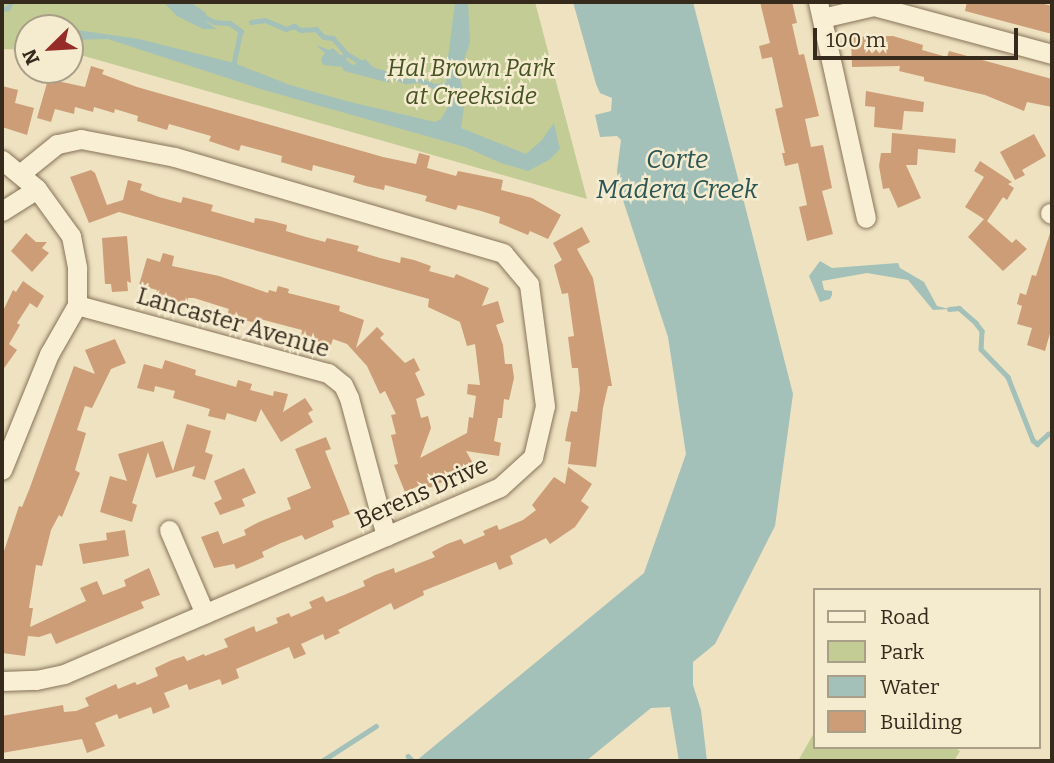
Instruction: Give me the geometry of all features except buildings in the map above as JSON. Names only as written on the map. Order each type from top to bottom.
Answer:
[{"type":"street","points":[[866,218],[820,10],[874,6],[1052,54]]},
{"type":"street","name":"Berens Drive","points":[[2,681],[36,680],[64,674],[500,487],[533,457],[545,406],[529,284],[503,253],[175,157],[80,139],[57,144],[21,173]]},
{"type":"street","points":[[2,160],[21,173],[37,189],[71,236],[77,268],[77,305],[48,354],[2,470]]},
{"type":"street","points":[[2,211],[37,189]]},
{"type":"street","name":"Lancaster Avenue","points":[[77,305],[328,373],[343,385],[349,398],[386,536]]},
{"type":"street","points":[[169,530],[205,614]]},
{"type":"green space","name":"Hal Brown Park at Creekside","points":[[2,2],[535,2],[587,199],[84,56],[84,14],[14,14],[14,49],[2,49]]},
{"type":"green space","points":[[813,735],[813,749],[960,751],[954,761],[798,761]]},
{"type":"water","points":[[163,2],[190,2],[206,13],[205,21],[217,29],[203,29],[177,16]]},
{"type":"water","points":[[455,2],[468,2],[470,43],[459,73],[465,100],[461,128],[526,154],[541,141],[554,123],[560,149],[549,160],[528,171],[501,163],[465,147],[264,90],[108,39],[84,40],[84,31],[139,39],[234,63],[290,85],[435,122],[441,119],[447,109],[446,74]]},
{"type":"water","name":"Corte Madera Creek","points":[[573,2],[693,2],[793,394],[775,526],[715,644],[693,662],[693,685],[701,710],[707,761],[679,761],[670,707],[651,708],[586,761],[416,761],[644,573],[686,454],[668,337],[619,188],[617,171],[621,140],[617,136],[600,137],[595,115],[611,111],[612,98],[600,93],[596,84]]},
{"type":"water","points":[[316,45],[329,50],[333,48],[340,55],[348,54],[346,60],[353,65],[365,59],[373,67],[385,71],[390,83],[344,71],[342,67],[323,65],[321,59],[325,53]]},
{"type":"water","points":[[820,261],[832,268],[898,263],[900,268],[924,282],[937,306],[949,309],[933,310],[908,280],[867,273],[822,281],[824,290],[832,291],[832,295],[830,299],[820,302],[809,276]]},
{"type":"waterway","points":[[2,9],[8,8],[11,2]]},
{"type":"waterway","points":[[201,15],[214,22],[230,23],[241,31],[234,63]]},
{"type":"waterway","points":[[251,22],[265,20],[286,29],[294,26],[301,30],[316,29],[324,37],[333,38],[347,54],[362,63]]},
{"type":"waterway","points":[[382,72],[406,81],[420,80],[434,86],[447,85]]},
{"type":"waterway","points":[[949,309],[959,308],[982,331],[981,349],[1008,377],[1033,440],[1037,444],[1048,434],[1052,434]]},
{"type":"waterway","points":[[322,761],[376,726]]},
{"type":"waterway","points":[[408,756],[413,761]]}]
